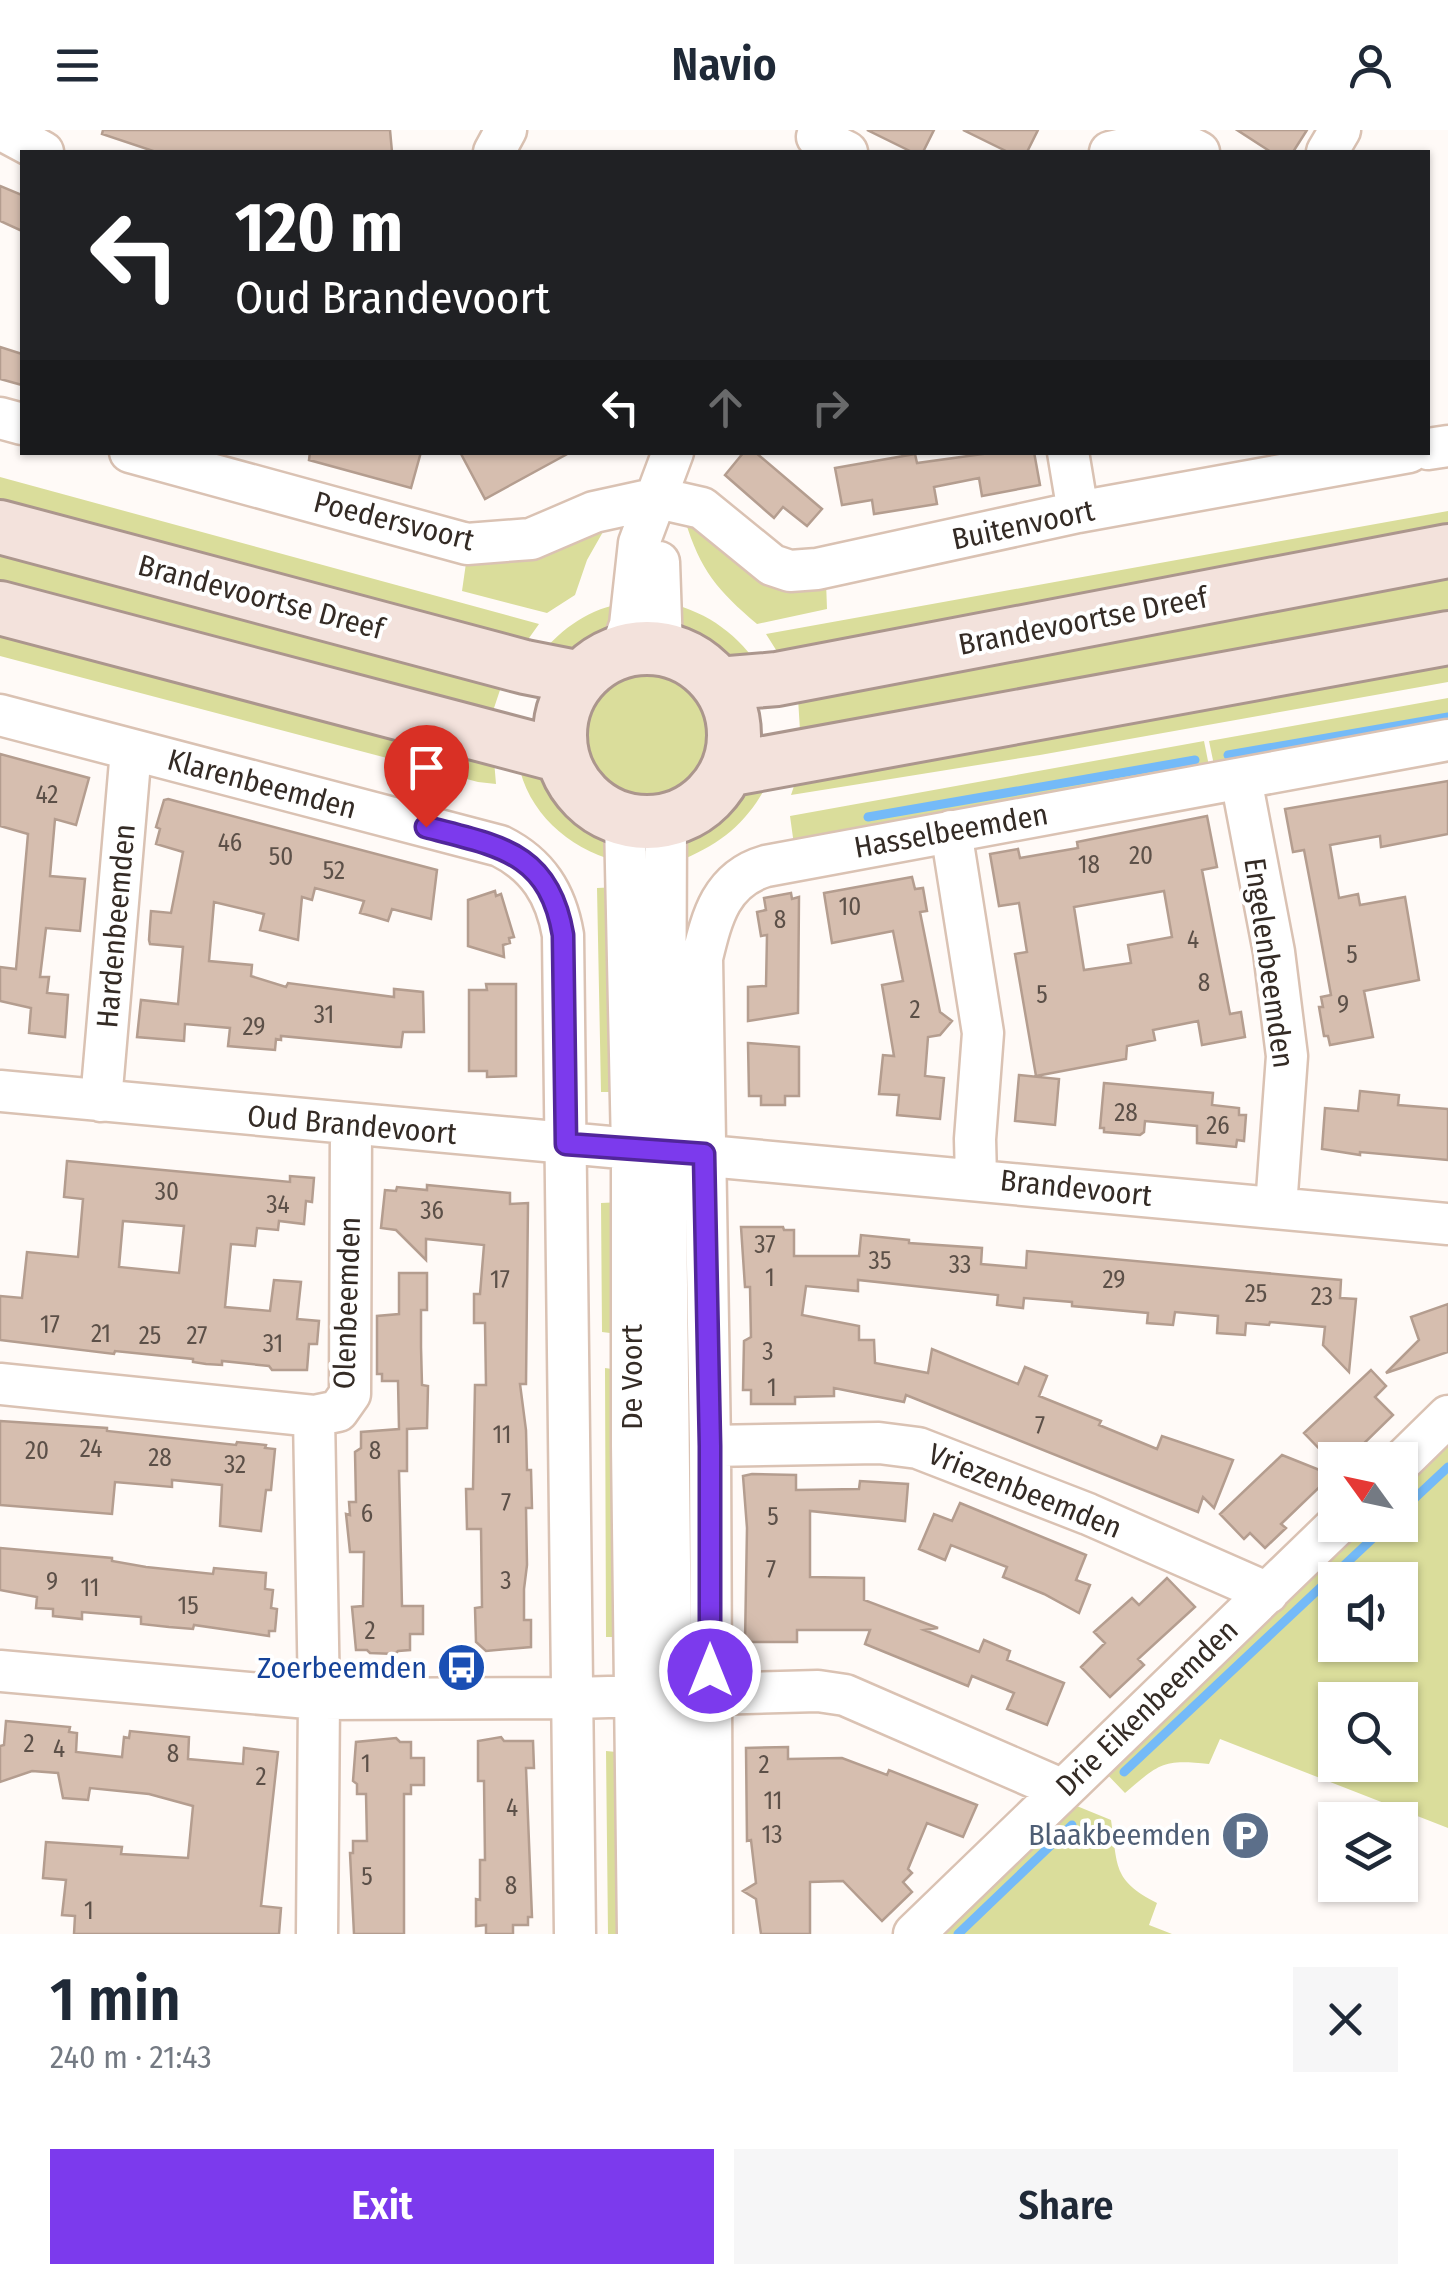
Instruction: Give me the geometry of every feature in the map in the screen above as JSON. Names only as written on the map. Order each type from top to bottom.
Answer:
[{"type":"main road","name":"Brandevoortse Dreef","points":[[0,527],[524,667],[621,660]]},
{"type":"main road","name":"Brandevoortse Dreef","points":[[718,684],[776,679],[1448,551]]},
{"type":"main road","points":[[0,608],[562,756]]},
{"type":"main road","points":[[726,770],[1448,638]]},
{"type":"main road","points":[[621,660],[693,662],[718,684],[731,711],[734,741],[726,770],[712,793],[692,810],[646,819],[596,806],[575,784],[562,756],[560,728],[566,701],[621,660]]},
{"type":"street","points":[[2,130],[39,150]]},
{"type":"street","points":[[1119,150],[1183,143],[1195,150]]},
{"type":"street","name":"Poedersvoort","points":[[141,455],[467,544],[531,540],[594,512],[658,498]]},
{"type":"street","points":[[621,660],[658,594],[658,498],[673,455]]},
{"type":"street","points":[[1068,455],[1078,512]]},
{"type":"street","name":"Buitenvoort","points":[[658,498],[702,508],[756,554],[790,571],[817,569],[1333,459],[1377,455]]},
{"type":"street","name":"Klarenbeemden","points":[[0,715],[500,846],[530,865],[550,890],[563,935],[566,1144]]},
{"type":"street","name":"Hasselbeemden","points":[[667,1152],[714,908],[748,871],[1448,740]]},
{"type":"street","name":"Hardenbeemden","points":[[100,1101],[131,750]]},
{"type":"street","name":"Engelenbeemden","points":[[1241,779],[1274,952],[1287,1056],[1276,1207]]},
{"type":"street","name":"De Voort","points":[[646,819],[667,1152],[674,1934]]},
{"type":"street","points":[[951,830],[983,1033],[976,1178]]},
{"type":"street","name":"Oud Brandevoort","points":[[0,1092],[667,1152]]},
{"type":"street","name":"Olenbeemden","points":[[317,1934],[314,1416],[338,1411],[350,1394],[350,1125]]},
{"type":"street","points":[[566,1144],[575,1934]]},
{"type":"street","points":[[667,1152],[710,1446],[673,1696],[712,1934]]},
{"type":"street","name":"Brandevoort","points":[[667,1152],[1448,1224]]},
{"type":"street","points":[[0,1384],[314,1416]]},
{"type":"street","points":[[1418,1445],[1448,1416]]},
{"type":"street","name":"Vriezenbeemden","points":[[710,1446],[879,1444],[918,1448],[1088,1514],[1268,1593]]},
{"type":"street","name":"Drie Eikenbeemden","points":[[914,1934],[1320,1542]]},
{"type":"street","points":[[0,1671],[318,1699],[818,1692],[845,1695],[1061,1789]]},
{"type":"street","name":"De Voort","points":[[638,1934],[673,1696]]},
{"type":"green space","points":[[0,477],[539,624],[517,655],[0,519]]},
{"type":"green space","points":[[1448,511],[1448,549],[783,661],[766,634]]},
{"type":"green space","points":[[685,520],[826,581],[827,609],[757,624],[712,578],[697,553]]},
{"type":"green space","points":[[608,523],[587,560],[575,595],[547,613],[462,591],[467,556]]},
{"type":"green space","points":[[0,534],[506,672],[493,711],[0,599]]},
{"type":"green space","points":[[1448,564],[1448,629],[801,747],[798,698]]},
{"type":"green space","points":[[667,602],[722,627],[763,671],[721,665],[680,631]]},
{"type":"green space","points":[[620,604],[604,633],[588,648],[567,656],[535,660],[573,624]]},
{"type":"green space","points":[[0,614],[493,748],[496,784],[0,656]]},
{"type":"green space","points":[[1448,645],[1448,682],[791,795],[796,780]]},
{"type":"green space","points":[[645,663],[672,668],[695,683],[710,706],[715,733],[710,760],[695,783],[672,798],[645,803],[618,798],[595,783],[580,760],[575,733],[580,706],[595,683],[618,668]]},
{"type":"green space","points":[[1448,698],[1448,729],[1215,770],[1209,741]]},
{"type":"green space","points":[[1204,741],[1210,771],[794,845],[790,816]]},
{"type":"green space","points":[[517,754],[548,769],[571,802],[609,833],[616,861],[580,846],[550,822],[528,792]]},
{"type":"green space","points":[[741,779],[768,783],[734,829],[684,859],[678,841],[688,824],[714,808]]},
{"type":"green space","points":[[619,887],[621,1092],[601,1092],[597,888]]},
{"type":"green space","points":[[622,1202],[623,1312],[610,1312],[610,1333],[602,1332],[601,1203]]},
{"type":"green space","points":[[605,1368],[612,1369],[611,1391],[625,1392],[626,1637],[606,1637]]},
{"type":"green space","points":[[1448,1436],[1448,1828],[1418,1816],[1418,1802],[1381,1802],[1330,1782],[1418,1782],[1418,1682],[1318,1682],[1318,1777],[1220,1739],[1209,1764],[1163,1765],[1125,1793],[1102,1769],[1338,1542],[1418,1542],[1418,1465]]},
{"type":"green space","points":[[606,1751],[627,1753],[628,1934],[608,1934]]},
{"type":"green space","points":[[1067,1802],[1111,1820],[1120,1870],[1132,1887],[1157,1903],[1149,1925],[1172,1934],[932,1934]]},
{"type":"building","points":[[103,130],[390,130],[392,150],[150,150],[102,134]]},
{"type":"building","points":[[867,130],[934,130],[924,150],[908,150]]},
{"type":"building","points":[[963,130],[1038,130],[1028,150],[1004,150]]},
{"type":"building","points":[[1237,130],[1307,130],[1294,150],[1268,150]]},
{"type":"building","points":[[0,186],[20,194],[20,230],[0,221]]},
{"type":"building","points":[[0,347],[20,353],[20,384],[0,379]]},
{"type":"building","points":[[310,455],[420,455],[411,488],[309,460]]},
{"type":"building","points":[[462,455],[566,455],[485,499]]},
{"type":"building","points":[[742,455],[759,455],[822,509],[807,526],[783,507],[774,518],[725,475]]},
{"type":"building","points":[[909,455],[915,455],[917,463],[975,455],[1035,455],[1040,485],[982,496],[979,478],[934,487],[937,504],[874,514],[872,500],[842,505],[835,468]]},
{"type":"building","points":[[0,754],[89,778],[76,825],[55,819],[50,876],[85,879],[80,931],[46,928],[40,977],[49,977],[47,993],[68,995],[65,1037],[29,1033],[31,1008],[0,1001],[0,967],[16,969],[28,834],[0,826]]},
{"type":"building","points":[[1448,781],[1448,834],[1381,847],[1380,836],[1330,845],[1339,898],[1358,894],[1360,905],[1405,897],[1419,980],[1364,991],[1373,1037],[1330,1045],[1328,1036],[1324,1036],[1319,1007],[1323,1007],[1321,997],[1331,995],[1317,918],[1304,850],[1293,852],[1285,809]]},
{"type":"building","points":[[164,800],[437,870],[431,919],[392,909],[388,921],[360,913],[364,901],[315,888],[312,900],[302,897],[298,940],[260,930],[264,914],[214,902],[209,961],[252,965],[251,976],[286,987],[288,983],[394,997],[394,989],[423,992],[424,1032],[403,1032],[401,1047],[281,1036],[281,1040],[276,1039],[275,1050],[228,1046],[230,1028],[185,1024],[184,1041],[137,1037],[141,1000],[178,1004],[183,947],[150,944],[149,940],[151,911],[171,913],[183,852],[156,844],[160,829],[156,827]]},
{"type":"building","points":[[1207,816],[1217,867],[1202,870],[1230,1014],[1241,1012],[1245,1037],[1202,1045],[1198,1021],[1153,1030],[1155,1040],[1127,1046],[1126,1059],[1036,1076],[1015,954],[1027,952],[1019,903],[999,906],[990,854],[1018,849],[1020,858],[1078,848],[1077,842]],"holes":[[[1164,891],[1172,937],[1128,945],[1131,963],[1084,970],[1074,907]]]},
{"type":"building","points":[[912,877],[915,889],[923,888],[927,911],[920,912],[940,1012],[952,1021],[940,1035],[928,1037],[925,1076],[944,1078],[940,1119],[897,1115],[899,1095],[879,1094],[883,1055],[894,1056],[882,985],[903,981],[893,931],[832,943],[824,893]]},
{"type":"building","points":[[495,891],[496,896],[501,894],[514,937],[503,945],[504,957],[468,946],[468,900]]},
{"type":"building","points":[[791,893],[792,899],[799,897],[798,1013],[748,1021],[748,987],[766,986],[767,935],[761,936],[757,912],[766,910],[764,898]]},
{"type":"building","points":[[486,984],[516,984],[516,1076],[487,1077],[487,1071],[469,1071],[469,990],[487,990]]},
{"type":"building","points":[[748,1043],[799,1047],[799,1096],[785,1096],[785,1105],[761,1105],[761,1096],[749,1096]]},
{"type":"building","points":[[1019,1075],[1059,1079],[1055,1125],[1015,1121]]},
{"type":"building","points":[[1104,1083],[1213,1093],[1212,1105],[1239,1108],[1239,1115],[1246,1115],[1244,1141],[1237,1140],[1236,1147],[1197,1143],[1197,1126],[1145,1121],[1140,1135],[1104,1132],[1100,1128]]},
{"type":"building","points":[[1360,1091],[1399,1095],[1398,1105],[1448,1109],[1448,1160],[1322,1149],[1325,1108],[1358,1111]]},
{"type":"building","points":[[67,1161],[290,1182],[290,1176],[314,1178],[312,1202],[306,1201],[304,1224],[279,1221],[278,1230],[257,1228],[255,1246],[231,1244],[225,1307],[270,1311],[274,1280],[301,1282],[297,1319],[319,1321],[317,1344],[309,1344],[307,1370],[272,1370],[269,1366],[222,1361],[222,1365],[206,1364],[193,1359],[0,1340],[0,1296],[22,1298],[27,1252],[78,1257],[83,1199],[64,1197]],"holes":[[[123,1221],[184,1226],[179,1273],[119,1267]]]},
{"type":"building","points":[[427,1185],[510,1193],[510,1204],[528,1203],[526,1384],[520,1384],[527,1470],[531,1470],[532,1508],[526,1508],[524,1620],[531,1620],[531,1647],[486,1651],[476,1642],[475,1608],[482,1607],[481,1529],[467,1529],[466,1489],[473,1489],[475,1385],[486,1385],[485,1323],[474,1323],[474,1294],[480,1294],[484,1245],[426,1239],[426,1260],[396,1230],[381,1228],[385,1190],[427,1190]]},
{"type":"building","points":[[741,1227],[794,1230],[794,1256],[859,1256],[861,1235],[982,1248],[981,1264],[1026,1268],[1027,1251],[1341,1280],[1340,1298],[1356,1299],[1349,1372],[1323,1345],[1325,1327],[1246,1323],[1245,1335],[1217,1333],[1218,1316],[1175,1312],[1173,1325],[1147,1323],[1148,1313],[1072,1306],[1072,1302],[1024,1298],[1023,1308],[997,1305],[998,1295],[858,1280],[858,1291],[806,1286],[802,1315],[859,1326],[859,1340],[874,1340],[875,1363],[928,1373],[932,1349],[1018,1384],[1025,1367],[1047,1376],[1039,1396],[1101,1421],[1099,1425],[1157,1449],[1162,1436],[1233,1460],[1214,1508],[1203,1497],[1198,1512],[906,1395],[904,1402],[834,1388],[834,1396],[795,1397],[795,1404],[751,1404],[751,1390],[743,1390],[744,1341],[751,1337],[750,1287],[745,1287]]},
{"type":"building","points":[[399,1273],[427,1273],[421,1347],[422,1385],[428,1386],[427,1428],[407,1429],[407,1471],[399,1471],[402,1606],[423,1606],[423,1634],[410,1634],[410,1650],[370,1653],[356,1650],[352,1607],[363,1606],[364,1552],[350,1552],[346,1514],[350,1515],[349,1502],[356,1502],[355,1452],[361,1448],[361,1432],[399,1429],[398,1381],[382,1381],[382,1374],[377,1374],[377,1316],[399,1314]]},
{"type":"building","points":[[1448,1304],[1448,1352],[1386,1373],[1419,1340],[1411,1317]]},
{"type":"building","points":[[1371,1370],[1386,1386],[1375,1397],[1393,1415],[1365,1442],[1318,1442],[1318,1447],[1304,1433]]},
{"type":"building","points":[[0,1421],[266,1445],[265,1448],[275,1449],[261,1531],[220,1526],[222,1485],[172,1480],[172,1487],[115,1482],[112,1514],[0,1505]]},
{"type":"building","points":[[1282,1455],[1318,1469],[1318,1488],[1281,1524],[1286,1528],[1265,1548],[1250,1533],[1244,1539],[1220,1514]]},
{"type":"building","points":[[796,1475],[796,1490],[859,1489],[860,1481],[908,1484],[905,1521],[810,1511],[810,1577],[864,1578],[864,1600],[938,1628],[924,1630],[979,1652],[984,1640],[1010,1651],[1007,1660],[1064,1683],[1047,1725],[1007,1709],[1014,1693],[972,1676],[968,1686],[865,1644],[870,1630],[797,1630],[797,1642],[745,1642],[747,1528],[743,1476]]},
{"type":"building","points":[[960,1503],[1086,1555],[1076,1580],[1090,1585],[1079,1613],[1003,1577],[1007,1567],[951,1545],[945,1560],[919,1549],[934,1514],[952,1521]]},
{"type":"building","points":[[0,1548],[112,1558],[146,1567],[213,1574],[214,1568],[266,1573],[265,1589],[273,1590],[271,1608],[277,1609],[275,1631],[269,1631],[269,1636],[194,1625],[193,1629],[169,1627],[141,1624],[141,1617],[82,1612],[82,1619],[53,1616],[53,1609],[36,1608],[37,1597],[0,1590]]},
{"type":"building","points":[[1167,1578],[1195,1607],[1138,1659],[1144,1665],[1110,1697],[1081,1667],[1105,1643],[1094,1632],[1132,1598],[1139,1605]]},
{"type":"building","points":[[6,1721],[70,1727],[69,1732],[77,1733],[76,1752],[122,1757],[124,1737],[129,1738],[130,1731],[189,1737],[188,1759],[243,1764],[244,1748],[278,1752],[261,1906],[281,1908],[279,1934],[74,1934],[75,1916],[62,1915],[66,1880],[43,1878],[46,1842],[122,1847],[121,1854],[188,1858],[193,1806],[149,1794],[90,1788],[88,1800],[63,1798],[58,1773],[32,1771],[0,1782],[0,1746],[4,1745]]},
{"type":"building","points":[[501,1737],[504,1741],[533,1741],[534,1768],[526,1768],[532,1917],[528,1917],[528,1925],[513,1925],[513,1934],[486,1934],[486,1925],[476,1926],[480,1860],[485,1860],[484,1781],[478,1781],[478,1741]]},
{"type":"building","points":[[396,1738],[411,1742],[411,1758],[424,1758],[424,1785],[411,1785],[411,1794],[404,1794],[404,1934],[354,1934],[350,1853],[353,1841],[367,1841],[366,1794],[357,1794],[353,1781],[356,1742]]},
{"type":"building","points":[[788,1747],[788,1759],[842,1758],[887,1775],[889,1770],[977,1805],[963,1837],[927,1823],[908,1869],[912,1873],[903,1882],[912,1892],[882,1921],[843,1881],[810,1882],[810,1934],[761,1934],[756,1899],[743,1891],[756,1883],[751,1840],[747,1841],[746,1748]]},
{"type":"waterway","points":[[1228,755],[1448,717]]},
{"type":"waterway","points":[[868,817],[1195,760]]},
{"type":"waterway","points":[[1418,1495],[1448,1467]]},
{"type":"waterway","points":[[1124,1772],[1369,1542]]},
{"type":"waterway","points":[[958,1934],[1072,1825]]},
{"type":"place","name":"Zoerbeemden","points":[[462,1668]]},
{"type":"place","name":"Blaakbeemden","points":[[1246,1835]]},
{"type":"route","points":[[426,827],[500,846],[520,856],[550,890],[558,907],[563,935],[566,1144],[704,1154],[710,1671]]}]
